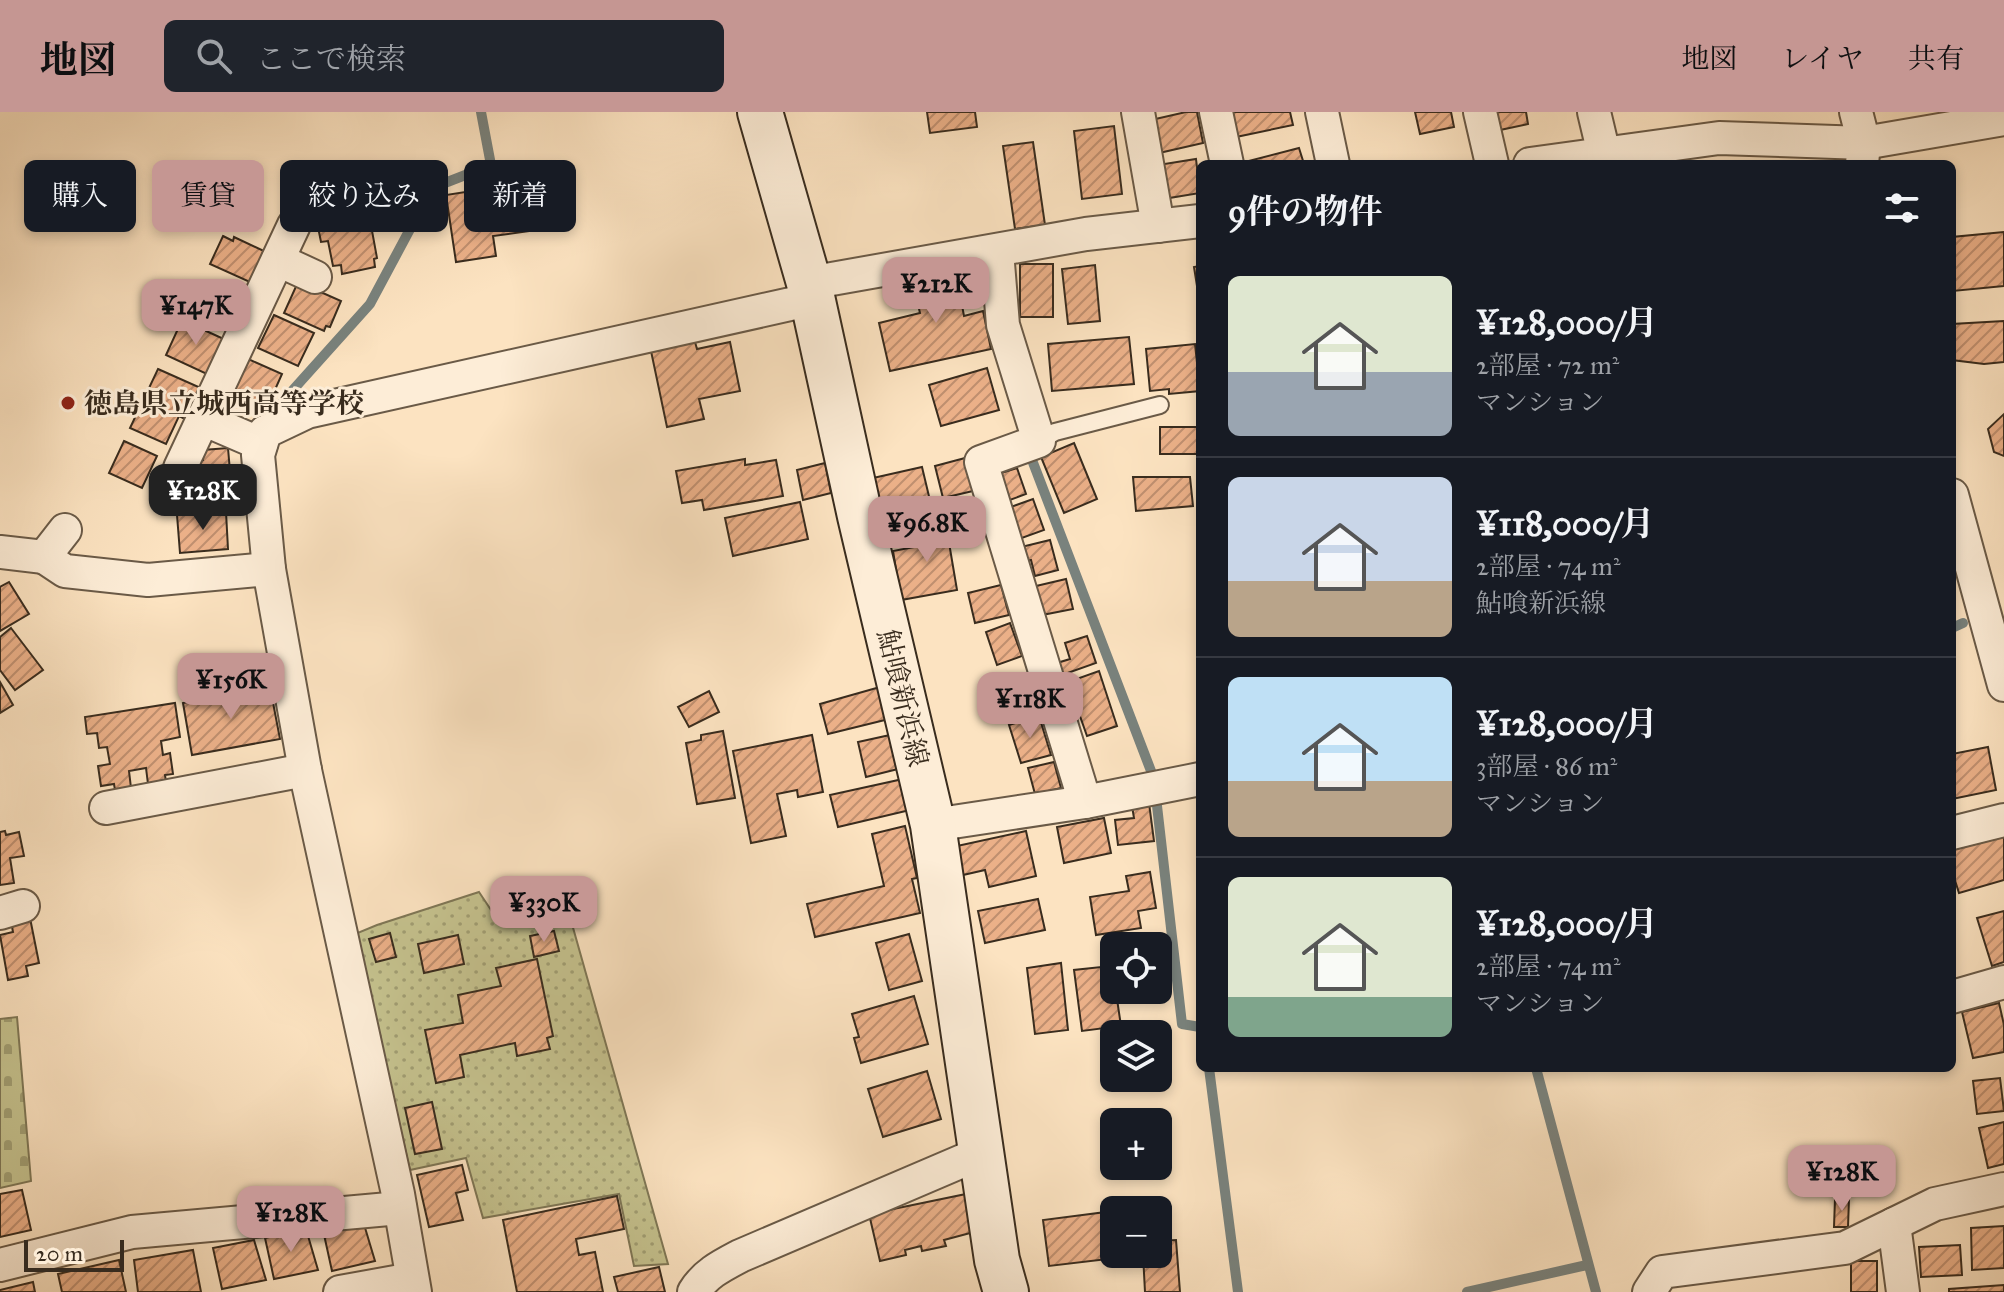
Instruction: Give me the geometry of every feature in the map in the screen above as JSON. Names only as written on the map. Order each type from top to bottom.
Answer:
[{"type":"main road","name":"鮎喰新浜線","points":[[760,112],[811,291],[933,825],[997,1260],[1006,1292]]},
{"type":"street","points":[[1138,112],[1158,226]]},
{"type":"street","points":[[1216,112],[1226,160]]},
{"type":"street","points":[[1322,112],[1332,160]]},
{"type":"street","points":[[1480,112],[1491,160]]},
{"type":"street","points":[[1594,112],[1604,154]]},
{"type":"street","points":[[1560,160],[1719,138],[1742,125],[1861,140],[2004,119]]},
{"type":"street","points":[[340,1292],[413,1285],[400,1208],[305,770],[269,569],[258,455],[265,432],[307,412],[811,291],[1086,234],[1196,221]]},
{"type":"street","points":[[180,468],[291,232]]},
{"type":"street","points":[[997,251],[1003,325],[1039,441],[981,462],[1085,802]]},
{"type":"street","points":[[278,260],[315,277]]},
{"type":"street","points":[[203,419],[261,444]]},
{"type":"street","points":[[44,557],[65,530]]},
{"type":"street","points":[[1958,536],[2003,677]]},
{"type":"street","points":[[0,552],[44,557],[65,571],[148,580],[269,569]]},
{"type":"street","points":[[106,808],[305,770]]},
{"type":"street","points":[[933,825],[1085,802],[1196,780]]},
{"type":"street","points":[[1956,832],[2004,820]]},
{"type":"street","points":[[1956,996],[2004,982]]},
{"type":"street","points":[[694,1292],[715,1269],[740,1256],[981,1153]]},
{"type":"street","points":[[1649,1292],[1662,1272],[1845,1248],[1935,1204],[2004,1189]]},
{"type":"street","points":[[0,1265],[132,1232],[400,1208]]},
{"type":"street","points":[[1894,1224],[1903,1292]]},
{"type":"lane","points":[[1039,441],[1055,432],[1160,405]]},
{"type":"green space","points":[[479,892],[499,922],[568,910],[668,1264],[634,1266],[619,1194],[483,1218],[466,1158],[410,1170],[355,934]]},
{"type":"green space","points":[[17,1017],[31,1181],[0,1188],[0,1019]]},
{"type":"building","points":[[927,112],[975,112],[977,127],[930,133]]},
{"type":"building","points":[[1197,112],[1203,143],[1159,153],[1151,120]]},
{"type":"building","points":[[1231,112],[1290,112],[1293,125],[1236,137]]},
{"type":"building","points":[[1415,112],[1451,112],[1454,127],[1420,134]]},
{"type":"building","points":[[1496,112],[1526,112],[1528,124],[1500,130]]},
{"type":"building","points":[[1114,126],[1122,194],[1082,199],[1074,131]]},
{"type":"building","points":[[1033,142],[1045,225],[1015,229],[1003,146]]},
{"type":"building","points":[[1299,148],[1303,160],[1253,160]]},
{"type":"building","points":[[1196,159],[1196,194],[1163,199],[1158,165]]},
{"type":"building","points":[[464,192],[464,232],[523,232],[493,236],[496,256],[456,262],[448,195]]},
{"type":"building","points":[[319,232],[372,232],[377,258],[374,259],[375,267],[342,274],[341,265],[333,266],[328,241],[321,242]]},
{"type":"building","points":[[2004,232],[2004,286],[1956,291],[1956,237]]},
{"type":"building","points":[[223,236],[233,241],[234,237],[266,252],[252,283],[210,264]]},
{"type":"building","points":[[1020,264],[1053,264],[1053,317],[1020,317]]},
{"type":"building","points":[[1095,265],[1100,321],[1068,324],[1062,269]]},
{"type":"building","points":[[967,271],[974,298],[961,300],[964,316],[983,311],[991,349],[890,371],[879,323],[920,313],[913,283]]},
{"type":"building","points":[[298,282],[341,301],[330,327],[326,326],[324,331],[284,313]]},
{"type":"building","points":[[274,315],[314,333],[298,366],[258,348]]},
{"type":"building","points":[[182,320],[226,340],[209,375],[166,355]]},
{"type":"building","points":[[2004,321],[2004,362],[1984,364],[1956,360],[1956,324]]},
{"type":"building","points":[[1129,337],[1134,384],[1052,391],[1048,344]]},
{"type":"building","points":[[695,342],[697,349],[730,342],[740,391],[699,399],[704,419],[667,427],[651,351]]},
{"type":"building","points":[[1195,344],[1196,391],[1169,394],[1169,389],[1150,391],[1146,349]]},
{"type":"building","points":[[248,359],[282,374],[266,410],[232,394]]},
{"type":"building","points":[[987,368],[999,410],[941,426],[929,385]]},
{"type":"building","points":[[158,369],[203,389],[189,421],[179,416],[166,444],[130,428]]},
{"type":"building","points":[[2004,414],[2004,456],[1994,452],[1988,429]]},
{"type":"building","points":[[1160,427],[1196,427],[1196,454],[1160,454]]},
{"type":"building","points":[[124,441],[157,456],[142,488],[109,473]]},
{"type":"building","points":[[1074,443],[1097,499],[1064,513],[1041,457]]},
{"type":"building","points":[[228,448],[232,495],[207,497],[207,502],[199,502],[196,460],[203,460],[203,450]]},
{"type":"building","points":[[965,458],[973,491],[943,498],[935,466]]},
{"type":"building","points":[[745,459],[745,465],[776,460],[783,496],[704,510],[702,500],[682,503],[676,471]]},
{"type":"building","points":[[825,463],[831,493],[803,500],[797,470]]},
{"type":"building","points":[[922,467],[932,509],[882,520],[873,478]]},
{"type":"building","points":[[1017,468],[1026,494],[1007,501],[998,474]]},
{"type":"building","points":[[1133,477],[1190,477],[1193,506],[1136,511]]},
{"type":"building","points":[[1033,499],[1044,530],[1019,539],[1008,508]]},
{"type":"building","points":[[800,502],[808,539],[733,556],[725,518]]},
{"type":"building","points":[[226,512],[228,549],[180,553],[177,515]]},
{"type":"building","points":[[945,519],[957,590],[901,600],[893,551],[925,545],[921,524]]},
{"type":"building","points":[[1050,540],[1058,570],[1035,576],[1031,560],[1021,562],[1017,548]]},
{"type":"building","points":[[1066,579],[1073,609],[1042,615],[1036,586]]},
{"type":"building","points":[[9,582],[29,614],[0,631],[0,587]]},
{"type":"building","points":[[1001,585],[1009,615],[975,623],[968,593]]},
{"type":"building","points":[[1010,623],[1022,656],[997,665],[986,632]]},
{"type":"building","points":[[11,628],[43,670],[15,690],[0,670],[0,637]]},
{"type":"building","points":[[1087,636],[1096,663],[1062,675],[1057,663],[1070,659],[1065,643]]},
{"type":"building","points":[[1099,671],[1117,726],[1087,736],[1068,682]]},
{"type":"building","points":[[1018,679],[1021,689],[1031,686],[1035,700],[1006,708],[1000,684]]},
{"type":"building","points":[[0,682],[13,705],[0,713]]},
{"type":"building","points":[[270,687],[280,739],[192,755],[183,703]]},
{"type":"building","points":[[880,687],[889,719],[828,734],[820,704]]},
{"type":"building","points":[[709,691],[719,712],[689,727],[678,707]]},
{"type":"building","points":[[175,703],[180,737],[161,741],[163,755],[170,753],[173,774],[165,775],[166,782],[148,784],[146,768],[129,771],[131,788],[115,790],[114,784],[101,786],[98,766],[110,764],[107,747],[99,748],[97,733],[87,734],[85,717]]},
{"type":"building","points":[[1039,716],[1051,755],[1021,763],[1009,725]]},
{"type":"building","points":[[723,731],[735,798],[697,804],[686,743],[701,740],[701,735]]},
{"type":"building","points":[[812,735],[823,792],[798,797],[797,790],[777,794],[786,836],[751,843],[733,751]]},
{"type":"building","points":[[890,735],[898,769],[866,777],[858,742]]},
{"type":"building","points":[[1988,747],[1996,790],[1956,798],[1956,753]]},
{"type":"building","points":[[1054,762],[1061,788],[1035,794],[1028,768]]},
{"type":"building","points":[[903,779],[910,810],[838,827],[830,795]]},
{"type":"building","points":[[1149,803],[1154,841],[1118,845],[1115,820],[1134,818],[1132,806]]},
{"type":"building","points":[[1104,818],[1111,853],[1064,863],[1057,827]]},
{"type":"building","points":[[905,826],[917,878],[912,879],[920,913],[815,937],[807,904],[884,886],[872,834]]},
{"type":"building","points":[[5,831],[6,835],[19,832],[24,856],[10,858],[14,883],[0,885],[0,832]]},
{"type":"building","points":[[1026,831],[1036,876],[989,887],[985,870],[963,875],[957,846]]},
{"type":"building","points":[[2004,833],[2004,880],[1959,893],[1956,847]]},
{"type":"building","points":[[1150,872],[1156,908],[1138,911],[1141,928],[1096,935],[1090,897],[1129,891],[1126,876]]},
{"type":"building","points":[[1038,899],[1045,930],[985,943],[978,911]]},
{"type":"building","points":[[2004,911],[2004,962],[1992,966],[1977,918]]},
{"type":"building","points":[[30,918],[39,963],[26,966],[28,976],[8,980],[0,935],[13,932],[11,921]]},
{"type":"building","points":[[554,931],[559,951],[534,957],[530,936]]},
{"type":"building","points":[[390,933],[396,957],[376,962],[369,939]]},
{"type":"building","points":[[909,934],[922,981],[889,990],[876,943]]},
{"type":"building","points":[[458,935],[464,964],[424,973],[418,944]]},
{"type":"building","points":[[537,959],[553,1036],[547,1038],[550,1049],[517,1056],[515,1043],[460,1055],[464,1077],[436,1083],[425,1030],[463,1023],[458,995],[501,986],[496,968]]},
{"type":"building","points":[[1061,963],[1068,1030],[1035,1034],[1027,968]]},
{"type":"building","points":[[1100,967],[1100,1004],[1118,1004],[1120,1020],[1100,1020],[1100,1029],[1082,1031],[1074,970]]},
{"type":"building","points":[[914,996],[928,1044],[861,1063],[854,1038],[859,1037],[852,1014]]},
{"type":"building","points":[[1999,1003],[2004,1025],[2004,1052],[1973,1058],[1962,1012]]},
{"type":"building","points":[[927,1071],[941,1119],[883,1137],[868,1089]]},
{"type":"building","points":[[2000,1078],[2004,1111],[1977,1114],[1973,1081]]},
{"type":"building","points":[[432,1102],[442,1149],[415,1154],[405,1108]]},
{"type":"building","points":[[2004,1122],[2004,1164],[1988,1168],[1979,1128]]},
{"type":"building","points":[[462,1165],[468,1190],[456,1193],[463,1220],[429,1227],[417,1175]]},
{"type":"building","points":[[22,1190],[31,1230],[0,1237],[0,1194]]},
{"type":"building","points":[[966,1194],[974,1232],[944,1240],[946,1246],[922,1251],[921,1246],[905,1250],[906,1255],[880,1261],[869,1214]]},
{"type":"building","points":[[617,1196],[624,1229],[576,1239],[579,1255],[595,1252],[603,1292],[517,1292],[503,1220]]},
{"type":"building","points":[[1835,1199],[1849,1199],[1848,1227],[1834,1227]]},
{"type":"building","points":[[1100,1213],[1100,1260],[1049,1266],[1043,1220]]},
{"type":"building","points":[[363,1221],[375,1261],[332,1271],[323,1230]]},
{"type":"building","points":[[2004,1226],[2004,1268],[1972,1270],[1971,1228]]},
{"type":"building","points":[[306,1229],[318,1270],[274,1279],[265,1238]]},
{"type":"building","points":[[254,1240],[266,1280],[222,1289],[213,1248]]},
{"type":"building","points":[[1172,1240],[1176,1240],[1180,1292],[1145,1292],[1144,1268],[1172,1268]]},
{"type":"building","points":[[1960,1245],[1962,1275],[1921,1277],[1919,1247]]},
{"type":"building","points":[[193,1250],[201,1292],[138,1292],[134,1260]]},
{"type":"building","points":[[119,1260],[126,1292],[62,1292],[58,1274]]},
{"type":"building","points":[[1851,1261],[1877,1261],[1877,1292],[1851,1292]]},
{"type":"building","points":[[659,1267],[665,1292],[618,1292],[614,1277]]},
{"type":"building","points":[[33,1282],[35,1292],[0,1292],[0,1290]]},
{"type":"building","points":[[2004,1285],[2004,1292],[1949,1292],[1949,1289]]},
{"type":"waterway","points":[[283,401],[370,304],[432,188],[491,165],[481,112]]},
{"type":"waterway","points":[[1032,460],[1151,771]]},
{"type":"waterway","points":[[1956,626],[1963,623]]},
{"type":"waterway","points":[[1156,797],[1182,1024],[1196,1026]]},
{"type":"waterway","points":[[1210,1072],[1238,1292]]},
{"type":"waterway","points":[[1537,1072],[1596,1292]]},
{"type":"waterway","points":[[1467,1292],[1587,1265]]},
{"type":"place","name":"徳島県立城西高等学校","points":[[68,403]]}]
